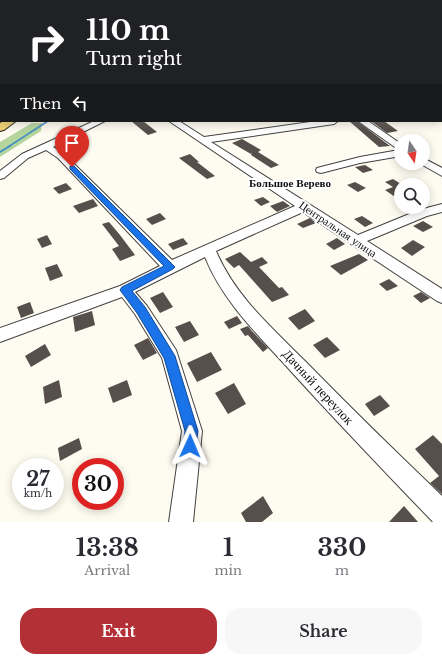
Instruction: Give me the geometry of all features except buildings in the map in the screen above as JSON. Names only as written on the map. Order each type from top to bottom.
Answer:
[{"type":"main road","points":[[0,128],[9,122]]},
{"type":"street","points":[[0,176],[25,156],[99,122]]},
{"type":"street","name":"Центральная улица","points":[[175,122],[442,297]]},
{"type":"street","points":[[204,140],[327,122]]},
{"type":"street","points":[[363,122],[394,143]]},
{"type":"street","points":[[46,146],[62,156],[170,267]]},
{"type":"street","points":[[321,170],[360,160],[394,154]]},
{"type":"street","points":[[430,165],[442,173]]},
{"type":"street","points":[[0,335],[125,290],[170,267],[305,206]]},
{"type":"street","points":[[356,241],[423,213],[442,208]]},
{"type":"street","name":"Дачный переулок","points":[[209,250],[218,272],[244,309],[346,417],[442,513]]},
{"type":"street","points":[[125,290],[141,310],[170,356],[192,431],[181,522]]},
{"type":"green space","points":[[32,123],[42,123],[41,131],[0,157],[0,142]]},
{"type":"waterway","points":[[8,147],[46,122]]},
{"type":"waterway","points":[[0,152],[10,146]]},
{"type":"district","name":"Большое Верево","points":[[290,183]]},
{"type":"route","points":[[72,167],[170,267],[125,290],[141,310],[170,356],[192,431],[190,446]]}]
